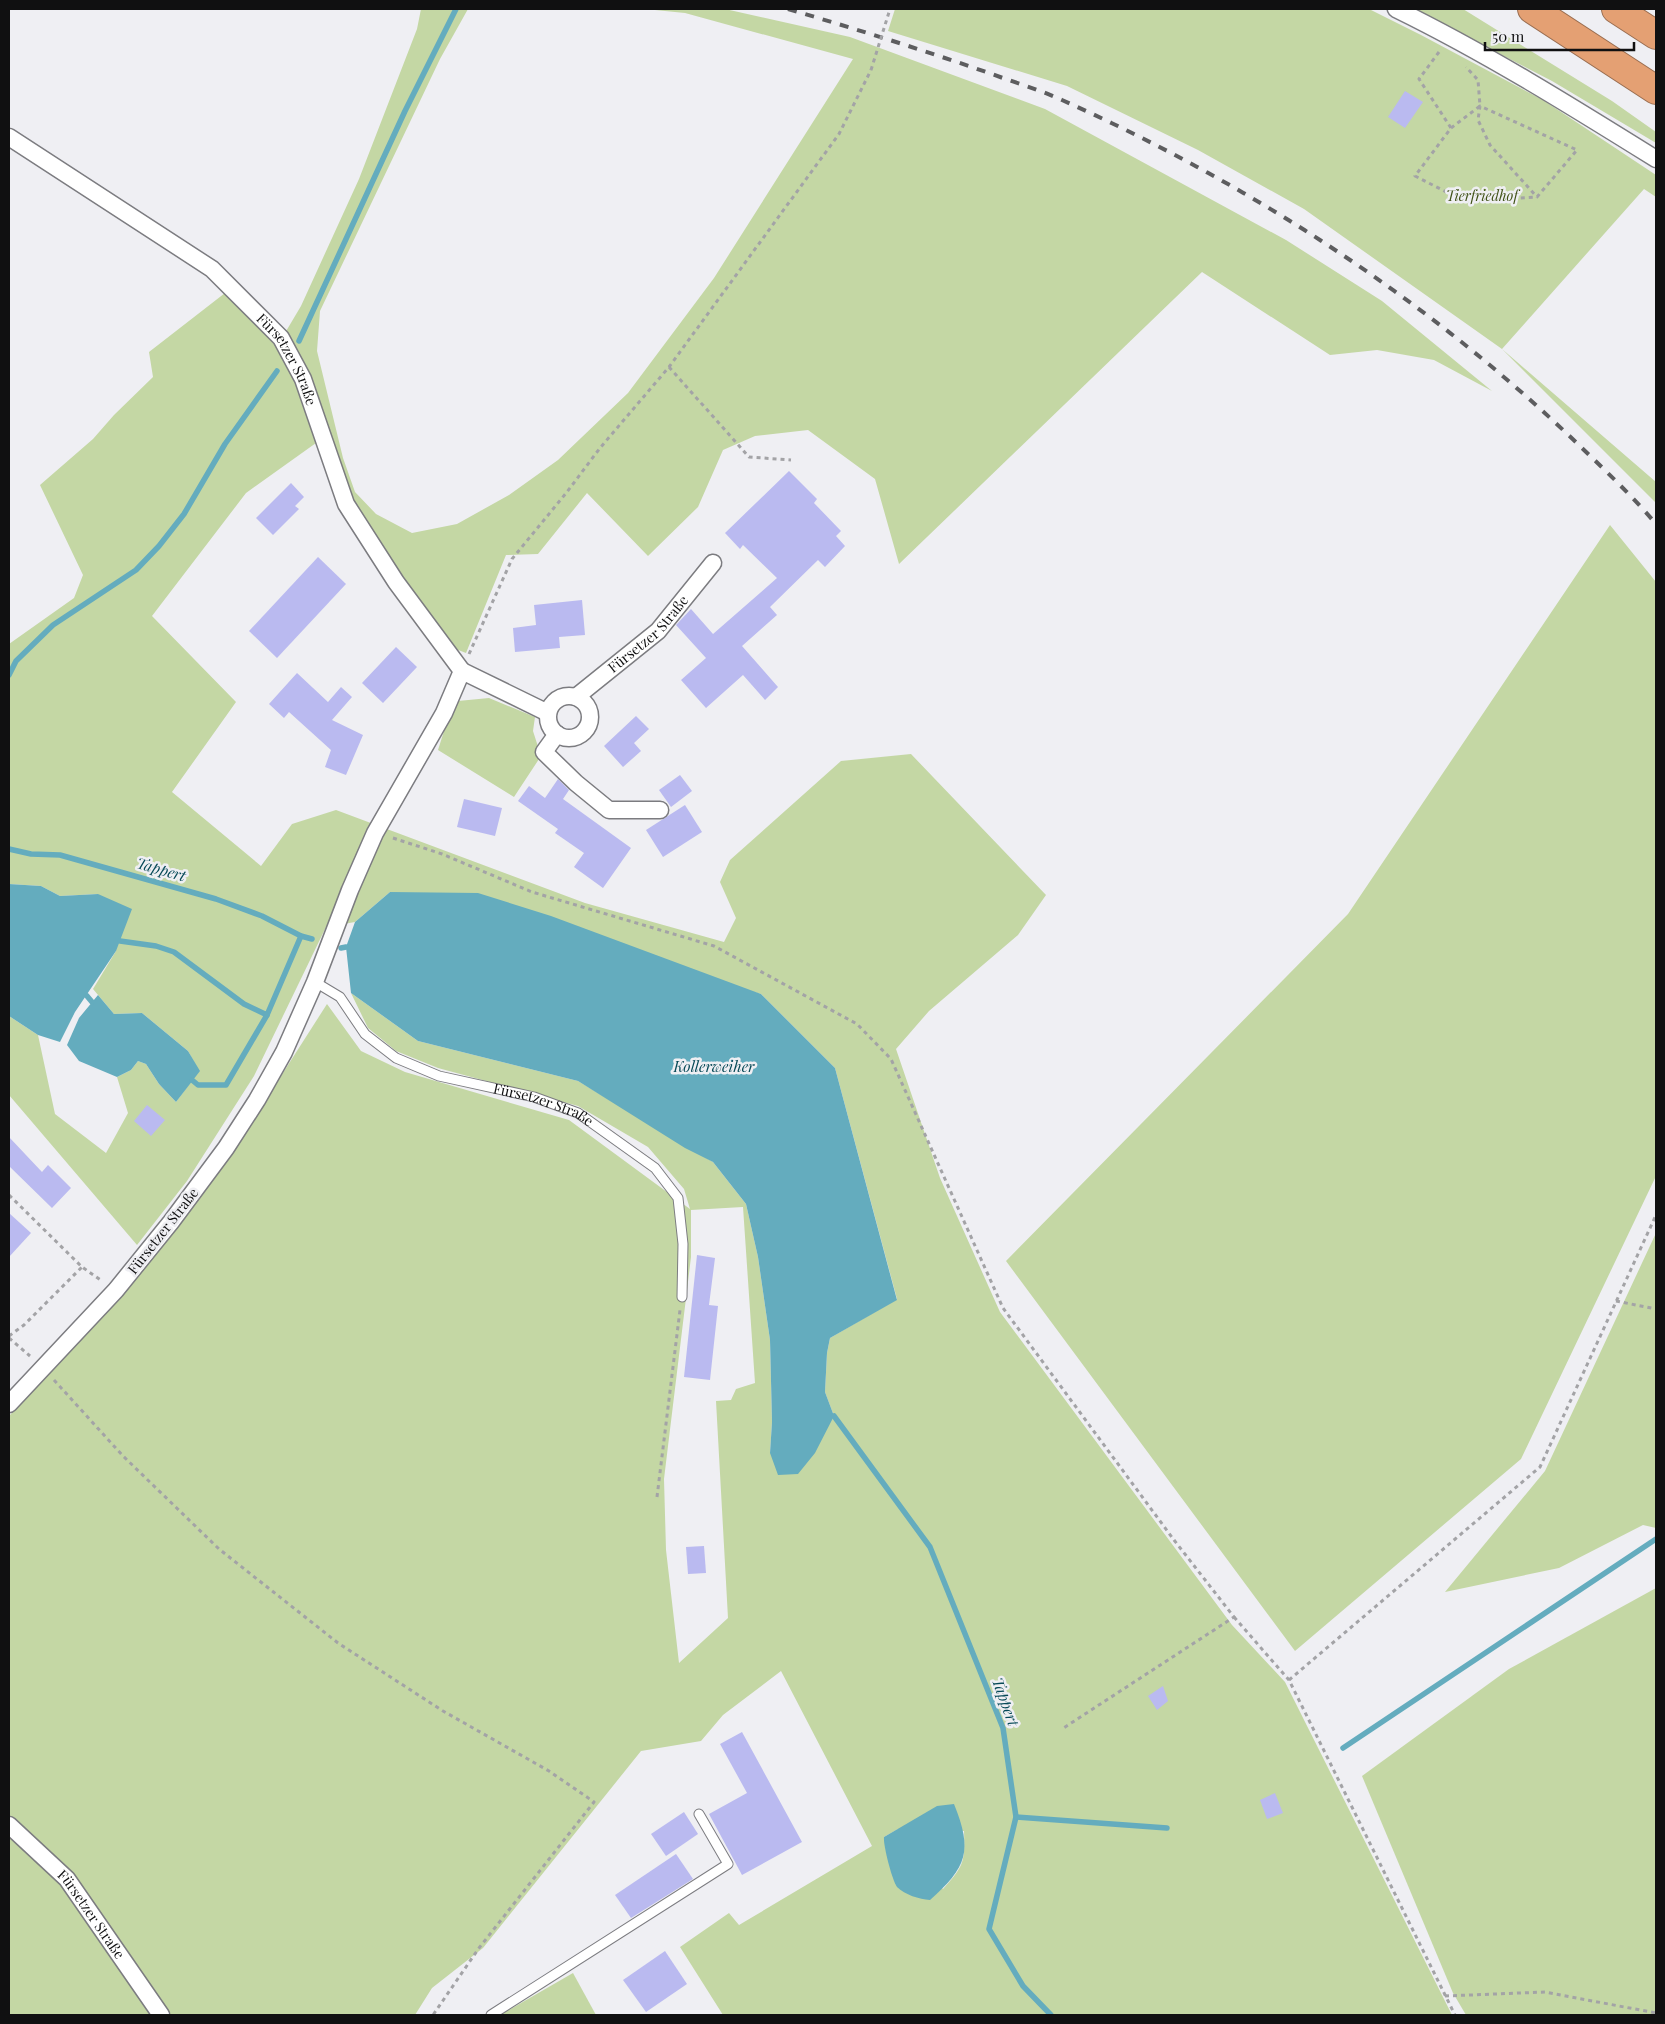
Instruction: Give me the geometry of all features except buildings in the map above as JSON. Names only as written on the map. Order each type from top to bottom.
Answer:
[{"type":"highway","points":[[1532,9],[1656,90]]},
{"type":"highway","points":[[1616,9],[1656,35]]},
{"type":"street","points":[[1396,9],[1450,36],[1549,92],[1656,159]]},
{"type":"street","name":"Fürsetzer Straße","points":[[9,137],[212,269],[282,338],[303,379],[346,504],[396,582],[462,671],[548,713],[551,706],[558,699],[567,696],[576,697],[658,631],[713,563]]},
{"type":"street","name":"Fürsetzer Straße","points":[[9,1404],[116,1290],[171,1222],[226,1148],[257,1100],[284,1052],[315,982],[350,890],[375,832],[444,713],[462,671]]},
{"type":"street","points":[[548,713],[548,721],[557,734],[566,737],[575,736],[582,732],[587,727],[590,715],[586,705],[576,697]]},
{"type":"street","points":[[557,734],[544,752],[576,783],[609,810],[660,810]]},
{"type":"street","name":"Fürsetzer Straße","points":[[9,1825],[67,1879],[160,2015]]},
{"type":"lane","name":"Fürsetzer Straße","points":[[315,982],[340,997],[365,1034],[396,1058],[439,1076],[534,1098],[578,1113],[655,1168],[678,1198],[683,1244],[682,1297]]},
{"type":"lane","points":[[491,2015],[728,1864],[699,1814]]},
{"type":"path","points":[[462,671],[512,559],[600,448],[669,367],[838,134],[871,70],[890,9]]},
{"type":"path","points":[[1450,36],[1419,80],[1451,128]]},
{"type":"path","points":[[1478,80],[1480,106],[1478,120],[1490,145],[1537,197]]},
{"type":"path","points":[[1480,106],[1577,150],[1537,197],[1464,201],[1415,176],[1451,128],[1480,106]]},
{"type":"path","points":[[669,367],[749,457],[792,460]]},
{"type":"path","points":[[375,832],[442,854],[532,892],[714,946],[857,1024],[891,1059],[1003,1308],[1174,1540],[1234,1616],[1289,1680],[1455,2015]]},
{"type":"path","points":[[9,1195],[82,1267],[116,1290]]},
{"type":"path","points":[[1289,1680],[1540,1466],[1656,1215]]},
{"type":"path","points":[[82,1267],[24,1325],[9,1337],[44,1368],[123,1456],[218,1549],[233,1561],[338,1643],[443,1711],[549,1771],[594,1802],[479,1948],[433,2015]]},
{"type":"path","points":[[657,1498],[682,1297]]},
{"type":"path","points":[[1616,1301],[1656,1309]]},
{"type":"path","points":[[1062,1729],[1234,1616]]},
{"type":"path","points":[[1445,1996],[1546,1992],[1656,2013]]},
{"type":"green space","points":[[421,9],[468,9],[440,59],[320,311],[317,351],[343,458],[355,492],[376,514],[412,533],[457,524],[509,495],[558,460],[628,393],[714,278],[853,59],[685,13],[645,9],[725,9],[850,37],[1045,109],[1286,240],[1382,301],[1492,391],[1434,360],[1377,350],[1330,355],[1202,272],[899,564],[875,479],[808,430],[755,436],[723,450],[698,507],[648,556],[587,493],[538,554],[506,555],[466,653],[448,646],[358,523],[323,438],[246,493],[152,616],[236,702],[172,792],[261,866],[292,824],[336,810],[585,903],[724,942],[736,918],[720,882],[730,860],[841,761],[911,754],[1046,895],[1018,935],[929,1011],[896,1049],[940,1178],[1000,1312],[1232,1625],[1285,1682],[1452,2015],[723,2015],[680,1947],[729,1913],[739,1925],[872,1846],[781,1671],[723,1715],[701,1741],[641,1751],[483,1948],[432,1988],[415,2015],[9,2015],[9,1416],[55,1368],[228,1159],[327,1004],[361,1051],[405,1072],[569,1120],[690,1209],[684,1189],[648,1147],[578,1106],[438,1068],[396,1051],[368,1028],[351,993],[418,1041],[578,1081],[713,1162],[746,1204],[758,1257],[770,1340],[772,1422],[770,1453],[834,1416],[825,1392],[827,1353],[830,1338],[897,1299],[835,1068],[761,994],[390,892],[355,922],[326,927],[254,1076],[187,1181],[137,1245],[9,1095],[9,1016],[38,1035],[55,1114],[106,1153],[128,1113],[117,1077],[131,1070],[138,1061],[146,1064],[159,1084],[176,1102],[199,1071],[188,1051],[142,1013],[114,1014],[93,989],[116,951],[98,894],[60,896],[41,886],[9,884],[9,644],[74,598],[83,575],[40,485],[93,439],[114,415],[153,377],[149,352],[225,293],[282,338],[301,306],[359,179],[417,29]],"holes":[[[743,1207],[755,1383],[736,1389],[731,1400],[716,1401],[728,1618],[679,1663],[666,1550],[664,1479],[691,1257],[691,1210]],[[898,1829],[964,1831],[962,1863],[943,1889],[884,1837]]]},
{"type":"green space","name":"Tierfriedhof","points":[[895,9],[1369,9],[1543,100],[1656,175],[1656,197],[1644,189],[1502,349],[1304,209],[1198,150],[1067,86],[888,31]]},
{"type":"green space","points":[[1413,9],[1463,9],[1612,101],[1656,132],[1656,143],[1552,81]]},
{"type":"green space","points":[[1502,349],[1656,482],[1656,503]]},
{"type":"green space","points":[[1610,525],[1656,582],[1656,1176],[1521,1459],[1295,1651],[1006,1261],[1348,914]]},
{"type":"green space","points":[[489,698],[535,717],[533,731],[541,756],[514,797],[438,750],[451,709],[458,701]]},
{"type":"green space","points":[[1656,1233],[1656,1528],[1643,1525],[1559,1568],[1445,1592],[1545,1471]]},
{"type":"green space","points":[[1656,1588],[1656,2015],[1466,2015],[1453,1993],[1362,1776],[1509,1669]]},
{"type":"green space","points":[[573,1973],[596,2015],[500,2015]]},
{"type":"water","points":[[9,884],[41,886],[60,896],[98,894],[132,909],[116,951],[75,1012],[60,1042],[38,1035],[9,1016]]},
{"type":"water","name":"Kollerweiher","points":[[390,892],[478,893],[551,916],[761,994],[835,1068],[897,1300],[830,1338],[827,1353],[825,1392],[834,1416],[815,1453],[798,1474],[778,1475],[770,1453],[772,1422],[770,1340],[758,1257],[746,1204],[713,1162],[685,1148],[578,1081],[418,1041],[351,993],[346,947],[355,922]]},
{"type":"water","points":[[98,995],[114,1014],[142,1013],[188,1051],[200,1071],[176,1102],[159,1084],[146,1064],[138,1061],[131,1070],[117,1077],[79,1061],[67,1045],[79,1018]]},
{"type":"water","points":[[954,1804],[960,1820],[965,1846],[959,1868],[952,1878],[930,1900],[917,1898],[904,1892],[897,1887],[893,1877],[886,1854],[884,1837],[937,1806]]},
{"type":"waterway","points":[[299,341],[405,111],[456,9]]},
{"type":"waterway","points":[[9,675],[16,661],[53,625],[136,570],[159,546],[184,514],[225,444],[277,371]]},
{"type":"waterway","name":"Tappert","points":[[9,849],[31,854],[60,855],[216,899],[262,916],[301,936],[312,939]]},
{"type":"waterway","name":"Tappert","points":[[120,941],[156,946],[174,952],[244,1004],[267,1015],[301,936]]},
{"type":"waterway","name":"Tappert","points":[[341,948],[346,947]]},
{"type":"waterway","points":[[87,996],[92,1002]]},
{"type":"waterway","points":[[192,1080],[198,1085],[226,1085],[267,1015]]},
{"type":"waterway","name":"Tappert","points":[[834,1416],[930,1547],[1003,1728],[1016,1817],[989,1929],[1023,1986],[1051,2015]]},
{"type":"waterway","points":[[1343,1748],[1656,1539]]},
{"type":"waterway","points":[[1016,1817],[1167,1828]]},
{"type":"railway","points":[[788,9],[939,56],[1053,96],[1203,170],[1272,210],[1338,252],[1403,297],[1466,345],[1526,396],[1584,450],[1630,495],[1656,524]]}]
